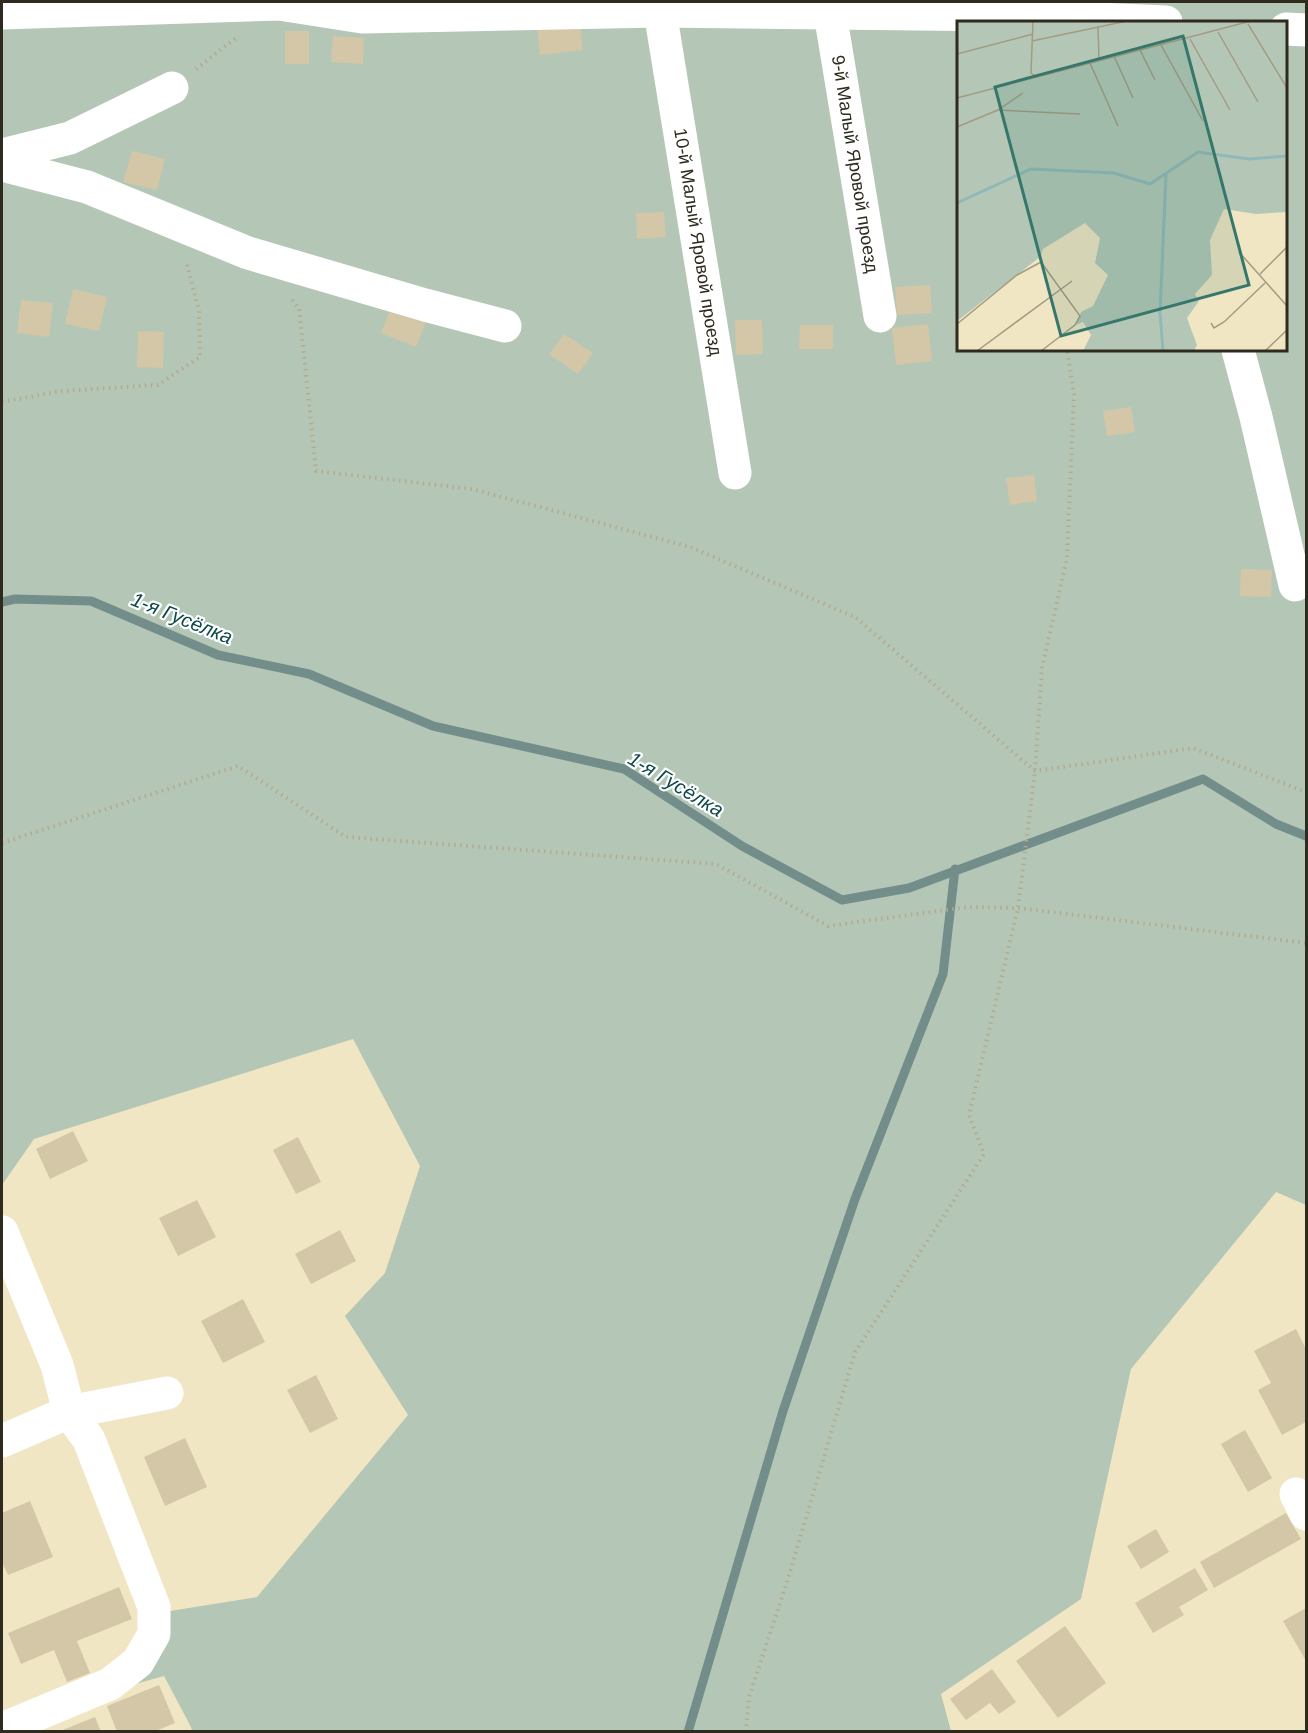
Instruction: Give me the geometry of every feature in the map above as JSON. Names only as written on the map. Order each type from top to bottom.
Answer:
[{"type":"street","points":[[2,13],[278,3],[362,17],[660,10],[726,6],[830,13],[1105,21]]},
{"type":"street","name":"10-й Малый Яровой проезд","points":[[660,10],[735,472]]},
{"type":"street","name":"9-й Малый Яровой проезд","points":[[830,13],[880,316]]},
{"type":"street","points":[[1287,29],[1306,30]]},
{"type":"street","points":[[2,155],[70,138],[172,88]]},
{"type":"street","points":[[2,165],[87,187],[248,253],[505,326]]},
{"type":"street","points":[[1238,351],[1295,585]]},
{"type":"street","points":[[2,1232],[57,1365],[69,1412],[89,1440],[154,1607],[154,1634],[138,1662],[110,1684],[2,1729]]},
{"type":"street","points":[[2,1441],[69,1412],[166,1393]]},
{"type":"path","points":[[172,88],[278,3]]},
{"type":"path","points":[[2,402],[61,391],[158,385],[200,357],[199,311],[175,223]]},
{"type":"path","points":[[285,292],[299,308],[316,471],[472,489],[690,547],[855,617],[1035,771],[1193,748],[1306,792]]},
{"type":"path","points":[[746,1731],[749,1696],[787,1582],[855,1352],[984,1154],[969,1115],[1018,908],[1035,771],[1042,668],[1067,558],[1074,394],[1067,351]]},
{"type":"path","points":[[2,843],[238,766],[346,837],[716,864],[828,926],[968,907],[1018,908],[1306,943]]},
{"type":"green space","points":[[2,2],[1306,2],[1306,1205],[1276,1192],[1131,1369],[1081,1599],[941,1694],[951,1731],[192,1731],[164,1676],[114,1690],[170,1611],[257,1597],[408,1415],[345,1316],[385,1273],[420,1166],[353,1039],[34,1139],[2,1185]]},
{"type":"building","points":[[580,24],[583,50],[540,55],[537,29]]},
{"type":"building","points":[[285,31],[309,31],[309,64],[285,64]]},
{"type":"building","points":[[333,36],[364,38],[363,64],[331,62]]},
{"type":"building","points":[[132,151],[165,159],[157,190],[123,182]]},
{"type":"building","points":[[664,212],[666,237],[637,239],[636,213]]},
{"type":"building","points":[[930,285],[932,313],[897,315],[895,287]]},
{"type":"building","points":[[73,289],[107,297],[99,331],[65,324]]},
{"type":"building","points":[[21,300],[53,303],[49,337],[17,333]]},
{"type":"building","points":[[392,305],[427,319],[416,347],[381,333]]},
{"type":"building","points":[[735,320],[762,320],[763,354],[736,355]]},
{"type":"building","points":[[928,324],[932,361],[896,365],[892,328]]},
{"type":"building","points":[[800,325],[833,325],[833,349],[799,349]]},
{"type":"building","points":[[138,331],[164,332],[163,368],[137,367]]},
{"type":"building","points":[[564,334],[593,353],[578,374],[549,354]]},
{"type":"building","points":[[1131,407],[1135,432],[1107,436],[1103,411]]},
{"type":"building","points":[[1034,475],[1037,501],[1010,505],[1006,478]]},
{"type":"building","points":[[1241,569],[1272,570],[1271,597],[1240,596]]},
{"type":"building","points":[[73,1131],[88,1161],[50,1179],[36,1149]]},
{"type":"building","points":[[298,1137],[321,1182],[296,1194],[273,1150]]},
{"type":"building","points":[[197,1200],[216,1237],[178,1256],[159,1218]]},
{"type":"building","points":[[340,1230],[356,1261],[311,1284],[295,1254]]},
{"type":"building","points":[[243,1299],[265,1342],[223,1363],[201,1321]]},
{"type":"building","points":[[1296,1329],[1306,1349],[1306,1422],[1282,1435],[1258,1390],[1271,1383],[1254,1351]]},
{"type":"building","points":[[316,1375],[338,1419],[310,1433],[287,1390]]},
{"type":"building","points":[[1245,1430],[1272,1478],[1248,1492],[1221,1444]]},
{"type":"building","points":[[185,1438],[207,1487],[165,1506],[144,1457]]},
{"type":"building","points":[[30,1501],[53,1557],[8,1575],[2,1562],[2,1513]]},
{"type":"building","points":[[1286,1513],[1301,1539],[1214,1588],[1200,1562]]},
{"type":"building","points":[[1156,1529],[1169,1552],[1141,1569],[1127,1546]]},
{"type":"building","points":[[1195,1568],[1208,1590],[1179,1607],[1184,1615],[1153,1633],[1135,1603]]},
{"type":"building","points":[[119,1587],[132,1619],[77,1641],[90,1673],[67,1682],[54,1650],[21,1664],[8,1633]]},
{"type":"building","points":[[1306,1608],[1306,1661],[1283,1621]]},
{"type":"building","points":[[1065,1626],[1106,1683],[1058,1718],[1016,1661]]},
{"type":"building","points":[[992,1669],[1016,1702],[999,1714],[990,1703],[966,1720],[950,1699]]},
{"type":"building","points":[[159,1685],[175,1723],[153,1732],[117,1732],[107,1706]]},
{"type":"building","points":[[95,1717],[101,1732],[60,1732],[60,1731]]},
{"type":"waterway","name":"1-я Гусёлка","points":[[2,602],[15,599],[91,601],[218,655],[309,674],[433,726],[624,769],[742,846],[842,900],[909,888],[1203,779],[1276,824],[1306,836]]},
{"type":"waterway","points":[[688,1732],[783,1411],[855,1199],[943,974],[955,869]]}]
